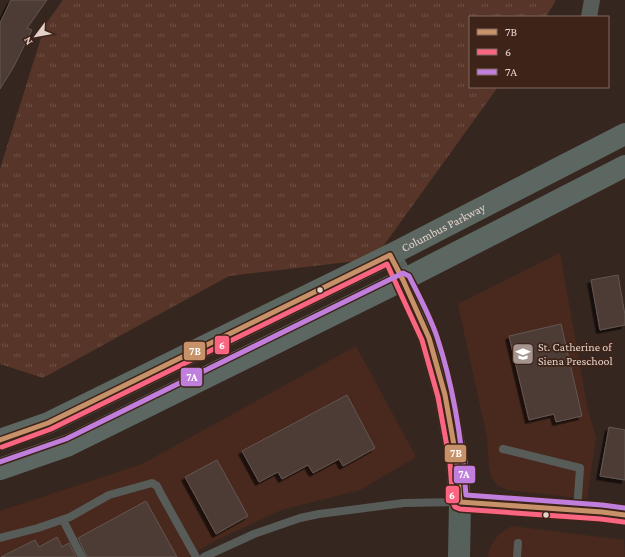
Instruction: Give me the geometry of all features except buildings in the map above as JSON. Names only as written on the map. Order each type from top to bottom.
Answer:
[{"type":"main road","name":"Columbus Parkway","points":[[0,440],[48,423],[390,255],[625,134]]},
{"type":"main road","points":[[0,469],[69,445],[403,280],[625,166]]},
{"type":"main road","points":[[390,255],[429,338],[446,395],[457,462],[460,502],[459,557]]},
{"type":"street","points":[[589,16],[592,0]]},
{"type":"street","points":[[460,502],[577,510],[625,515]]},
{"type":"lane","points":[[503,449],[580,468],[577,510]]},
{"type":"lane","points":[[0,538],[63,520],[109,495],[152,482],[157,486],[196,557]]},
{"type":"lane","points":[[204,557],[254,534],[300,518],[319,514],[404,503],[460,502]]},
{"type":"lane","points":[[63,520],[82,557]]},
{"type":"lane","points":[[517,557],[518,543]]},
{"type":"shaded area","name":"St. Catherine of Siena Preschool","points":[[560,253],[587,405],[596,438],[587,499],[508,490],[498,486],[491,477],[487,438],[458,304]]},
{"type":"shaded area","points":[[356,346],[416,457],[360,490],[281,510],[211,543],[189,557],[0,557],[0,511],[142,464]]},
{"type":"shaded area","points":[[512,526],[624,540],[625,557],[488,557],[489,549],[499,534]]},
{"type":"green space","points":[[63,0],[556,0],[547,16],[469,16],[469,88],[497,88],[374,259],[229,276],[43,378],[0,364],[0,169],[45,25]]},
{"type":"transit line","name":"7B","points":[[0,440],[48,423],[390,255],[429,338],[445,395],[457,462],[460,502],[625,515]]},
{"type":"transit line","name":"6","points":[[2,447],[51,429],[387,264],[422,340],[438,397],[450,463],[453,503],[455,507],[460,509],[624,522]]},
{"type":"transit line","name":"7A","points":[[0,462],[66,439],[403,273],[409,276],[424,306],[443,356],[453,395],[466,495],[625,508]]},
{"type":"place","name":"St. Catherine of Siena Preschool","points":[[523,354]]}]
